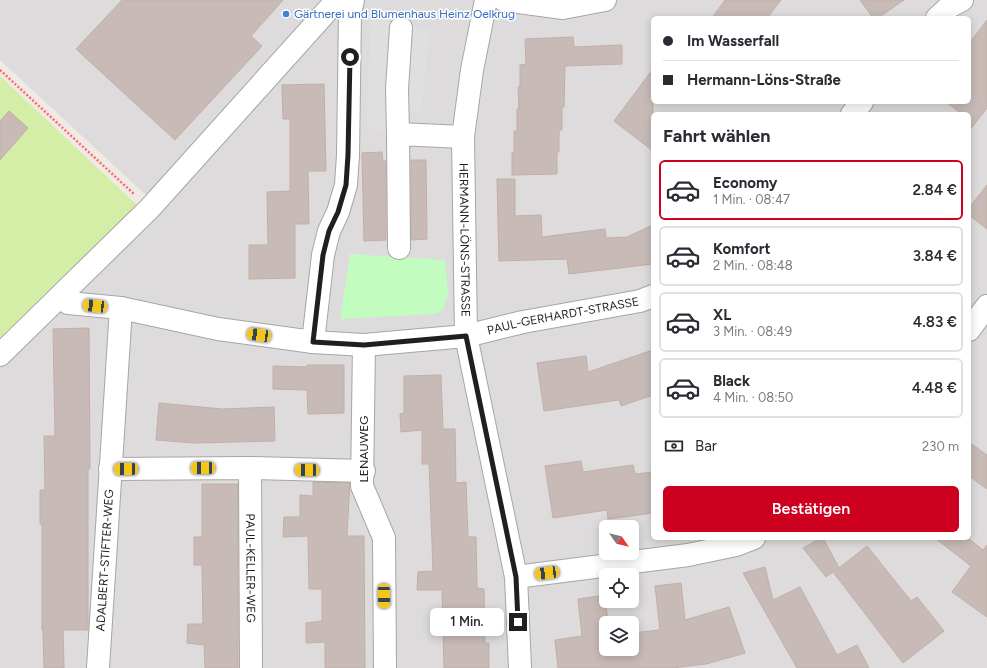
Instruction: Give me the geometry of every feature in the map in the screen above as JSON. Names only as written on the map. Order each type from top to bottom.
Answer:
[{"type":"street","points":[[0,354],[150,208],[337,0]]},
{"type":"street","points":[[313,342],[323,255],[329,231],[338,212],[346,185],[348,155],[350,14],[353,0]]},
{"type":"street","name":"HERMANN-LÖNS-STRASSE","points":[[486,0],[472,70],[463,137],[466,336],[516,577],[520,668]]},
{"type":"street","points":[[504,0],[563,8],[605,0]]},
{"type":"street","points":[[939,16],[949,7],[962,0]]},
{"type":"street","points":[[400,248],[397,89],[401,28]]},
{"type":"street","points":[[854,112],[860,104]]},
{"type":"street","points":[[398,134],[463,137]]},
{"type":"street","name":"PAUL-GERHARDT-STRASSE","points":[[68,303],[121,308],[218,329],[313,342],[364,345],[466,336],[523,322],[640,301],[651,297]]},
{"type":"street","points":[[971,327],[987,306]]},
{"type":"street","name":"ADALBERT-STIFTER-WEG","points":[[98,668],[121,308]]},
{"type":"street","name":"LENAUWEG","points":[[364,345],[364,471],[362,486],[384,538],[386,668]]},
{"type":"street","points":[[110,469],[250,468],[364,471]]},
{"type":"street","name":"PAUL-KELLER-WEG","points":[[250,468],[251,668]]},
{"type":"street","points":[[516,577],[688,555],[736,545],[749,540]]},
{"type":"path","points":[[0,70],[150,208]]},
{"type":"shaded area","points":[[0,0],[987,0],[987,668],[0,668],[0,364],[162,210],[0,60]]},
{"type":"shaded area","points":[[371,19],[430,30],[421,112],[404,111],[398,134],[366,126]]},
{"type":"green space","points":[[0,76],[140,208],[0,345]]},
{"type":"green space","points":[[350,254],[445,260],[448,294],[443,310],[436,314],[340,319]]},
{"type":"building","points":[[122,0],[283,0],[251,36],[262,46],[175,140],[76,49]]},
{"type":"building","points":[[725,0],[781,0],[769,16],[713,16]]},
{"type":"building","points":[[860,0],[904,0],[881,16],[872,16]]},
{"type":"building","points":[[987,20],[987,108],[971,128],[971,112],[959,112],[949,104],[971,104],[971,41]]},
{"type":"building","points":[[573,37],[574,47],[622,45],[622,64],[565,66],[564,107],[562,107],[562,130],[559,130],[557,174],[512,175],[514,131],[517,131],[517,109],[519,109],[518,87],[520,86],[520,65],[526,64],[525,39]]},
{"type":"building","points":[[651,72],[651,104],[653,104],[653,112],[651,112],[651,149],[614,121]]},
{"type":"building","points":[[324,84],[326,171],[308,171],[309,224],[295,224],[295,278],[249,279],[249,245],[268,245],[267,192],[290,191],[290,119],[283,119],[282,85]]},
{"type":"building","points":[[9,111],[28,128],[0,160],[0,121]]},
{"type":"building","points":[[382,152],[383,161],[386,161],[386,240],[364,241],[362,153]]},
{"type":"building","points":[[411,160],[426,160],[427,239],[411,240]]},
{"type":"building","points":[[497,179],[515,179],[515,216],[541,215],[542,237],[605,229],[606,238],[627,237],[651,226],[651,264],[569,274],[567,259],[499,261]]},
{"type":"building","points":[[987,185],[987,229],[971,217],[971,205]]},
{"type":"building","points":[[89,328],[90,469],[88,469],[88,630],[63,630],[64,668],[44,668],[42,630],[42,524],[40,524],[40,490],[45,490],[44,436],[55,436],[53,329]]},
{"type":"building","points":[[651,351],[651,396],[621,406],[619,400],[544,411],[537,363],[586,356],[588,372]]},
{"type":"building","points":[[307,365],[344,365],[344,413],[308,414],[307,390],[273,389],[273,366],[307,367]]},
{"type":"building","points":[[441,375],[443,429],[455,429],[456,483],[466,482],[468,537],[476,537],[477,588],[484,589],[485,643],[489,643],[489,668],[444,668],[442,590],[417,590],[418,572],[433,571],[429,464],[422,464],[422,430],[401,432],[400,414],[404,413],[404,376]]},
{"type":"building","points":[[159,403],[222,409],[274,407],[275,441],[195,443],[156,440]]},
{"type":"building","points":[[971,443],[987,455],[987,489],[971,477]]},
{"type":"building","points":[[581,461],[583,472],[633,465],[635,474],[651,472],[651,513],[608,519],[607,510],[553,518],[545,466]]},
{"type":"building","points":[[313,482],[350,483],[347,536],[364,536],[365,668],[325,668],[325,642],[306,643],[306,623],[322,621],[322,589],[309,589],[308,536],[283,537],[284,517],[300,517],[300,495],[313,496]]},
{"type":"building","points":[[202,484],[238,484],[238,668],[205,668],[204,645],[187,643],[188,624],[203,624],[202,565],[194,565],[194,537],[202,537]]},
{"type":"building","points":[[817,540],[824,540],[839,568],[867,546],[911,601],[917,597],[944,631],[903,663],[833,572],[826,577],[803,548]]},
{"type":"building","points":[[938,540],[970,540],[983,550],[987,545],[987,617],[952,592],[971,566]]},
{"type":"building","points":[[765,567],[773,600],[800,587],[837,655],[857,645],[869,668],[797,668],[743,573]]},
{"type":"building","points":[[681,583],[685,620],[729,607],[745,653],[706,664],[672,668],[558,668],[555,640],[582,636],[578,599],[599,596],[599,608],[606,608],[607,616],[599,616],[599,656],[639,656],[639,632],[660,630],[655,586]]},
{"type":"place","name":"Gärtnerei und Blumenhaus Heinz Oelkrug","points":[[286,14]]},
{"type":"route","points":[[350,57],[346,185],[338,212],[329,231],[323,255],[313,342],[364,345],[466,336],[516,577],[518,622]]}]
